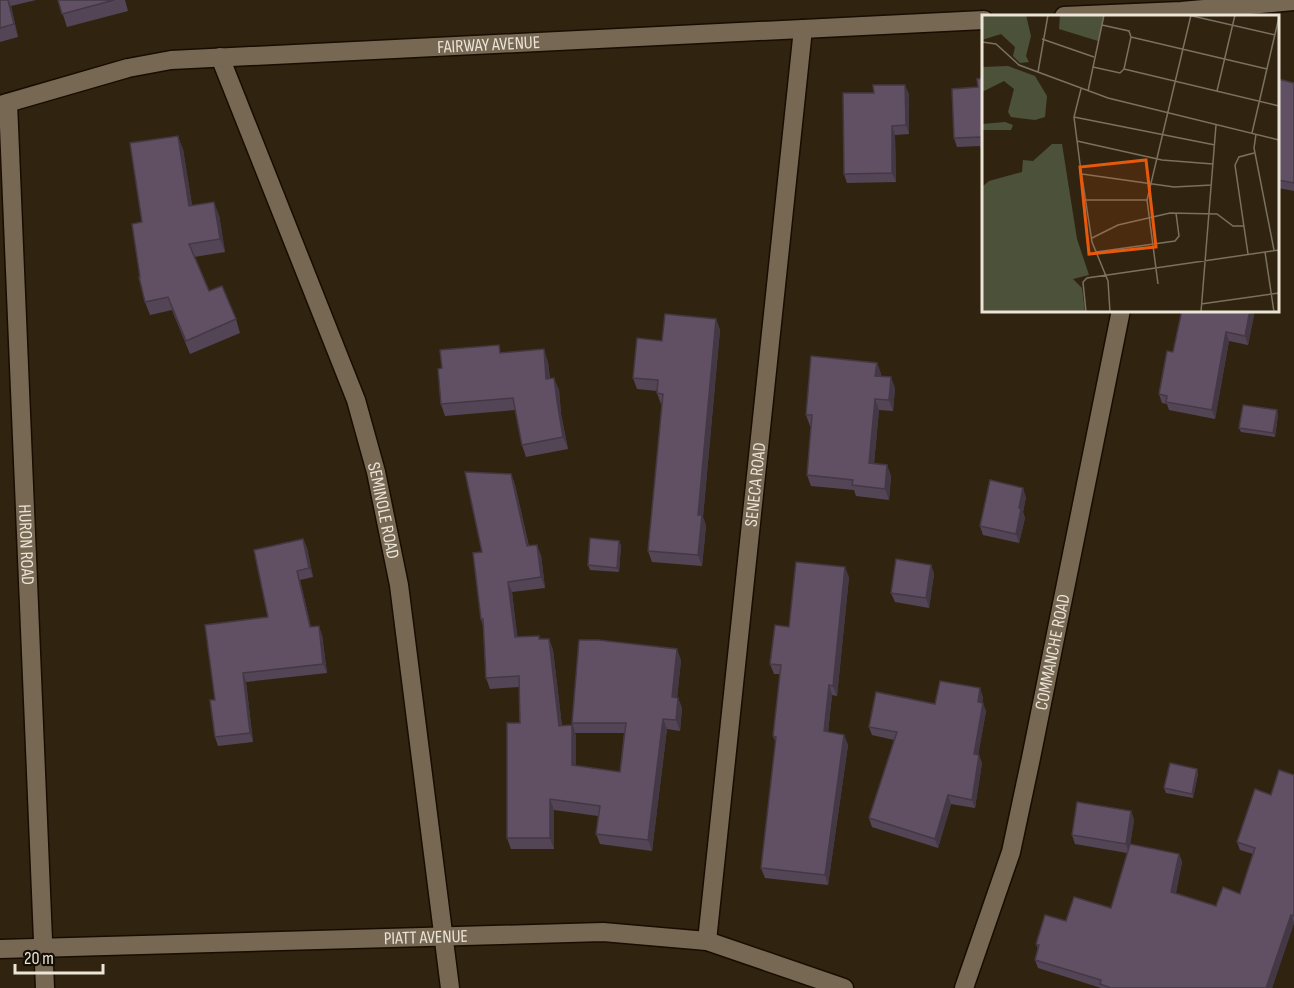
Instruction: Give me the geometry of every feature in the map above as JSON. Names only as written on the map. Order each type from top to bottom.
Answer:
[{"type":"street","points":[[1122,15],[1181,14],[1294,1]]},
{"type":"street","name":"FAIRWAY AVENUE","points":[[4,104],[128,68],[171,60],[982,20]]},
{"type":"street","name":"SENECA ROAD","points":[[707,941],[803,29]]},
{"type":"street","name":"SEMINOLE ROAD","points":[[220,57],[356,400],[376,472],[399,585],[450,988]]},
{"type":"street","name":"HURON ROAD","points":[[4,104],[45,988]]},
{"type":"street","name":"COMMANCHE ROAD","points":[[964,988],[1011,852],[1121,312]]},
{"type":"street","name":"PIATT AVENUE","points":[[0,949],[603,932],[707,941],[844,988]]},
{"type":"building","points":[[0,0],[8,0],[14,24],[0,28]]},
{"type":"building","points":[[58,0],[114,0],[62,14]]},
{"type":"building","points":[[982,78],[982,147],[981,137],[954,138],[952,89],[978,87],[977,79]]},
{"type":"building","points":[[1279,79],[1294,83],[1294,183],[1279,180]]},
{"type":"building","points":[[873,85],[905,85],[906,125],[892,126],[892,173],[844,174],[843,93],[874,93]]},
{"type":"building","points":[[178,136],[189,206],[214,202],[220,239],[189,244],[209,291],[222,286],[236,319],[186,341],[168,297],[145,302],[139,277],[132,224],[142,222],[130,143]]},
{"type":"building","points":[[1182,312],[1250,312],[1245,336],[1226,332],[1212,410],[1166,402],[1167,396],[1159,394],[1167,351],[1173,352]]},
{"type":"building","points":[[665,314],[716,319],[698,515],[702,515],[698,555],[648,551],[663,394],[657,393],[658,380],[633,378],[637,338],[662,341]]},
{"type":"building","points":[[499,345],[500,353],[544,349],[546,379],[554,378],[563,437],[522,445],[513,398],[441,404],[438,369],[442,368],[440,350]]},
{"type":"building","points":[[811,356],[877,363],[875,376],[891,377],[889,400],[875,399],[869,463],[887,465],[885,489],[852,485],[853,480],[807,475],[812,415],[806,415]]},
{"type":"building","points":[[1243,405],[1277,410],[1273,433],[1239,428]]},
{"type":"building","points":[[465,472],[511,474],[527,546],[537,545],[541,577],[508,582],[515,637],[539,636],[539,639],[549,639],[559,726],[572,725],[572,765],[620,772],[626,723],[572,723],[579,640],[677,649],[672,697],[678,698],[676,720],[663,719],[648,840],[596,834],[600,806],[550,799],[550,838],[507,838],[507,723],[520,723],[519,676],[486,678],[483,619],[481,619],[473,553],[482,552]]},
{"type":"building","points":[[990,480],[1023,488],[1016,534],[980,526]]},
{"type":"building","points":[[590,538],[619,541],[617,568],[588,565]]},
{"type":"building","points":[[303,539],[309,568],[297,571],[310,627],[319,626],[323,664],[243,673],[250,733],[215,737],[210,700],[215,700],[205,625],[268,617],[254,550]]},
{"type":"building","points":[[896,559],[931,565],[926,598],[891,593]]},
{"type":"building","points":[[796,562],[845,567],[833,686],[829,685],[824,731],[844,735],[825,875],[761,868],[776,737],[773,736],[781,665],[770,664],[775,625],[789,627]]},
{"type":"building","points":[[940,681],[980,688],[978,702],[983,703],[974,754],[979,755],[972,800],[948,795],[935,839],[869,818],[897,732],[869,727],[876,692],[935,704]]},
{"type":"building","points":[[1170,763],[1197,769],[1192,794],[1164,788]]},
{"type":"building","points":[[1279,770],[1294,775],[1294,916],[1291,915],[1266,988],[1111,988],[1100,984],[1101,980],[1035,960],[1039,945],[1036,944],[1045,915],[1066,921],[1074,897],[1111,908],[1130,844],[1179,854],[1171,892],[1216,906],[1223,887],[1240,894],[1255,848],[1237,842],[1255,789],[1271,795]]},
{"type":"building","points":[[1077,802],[1131,811],[1126,844],[1072,835]]}]
